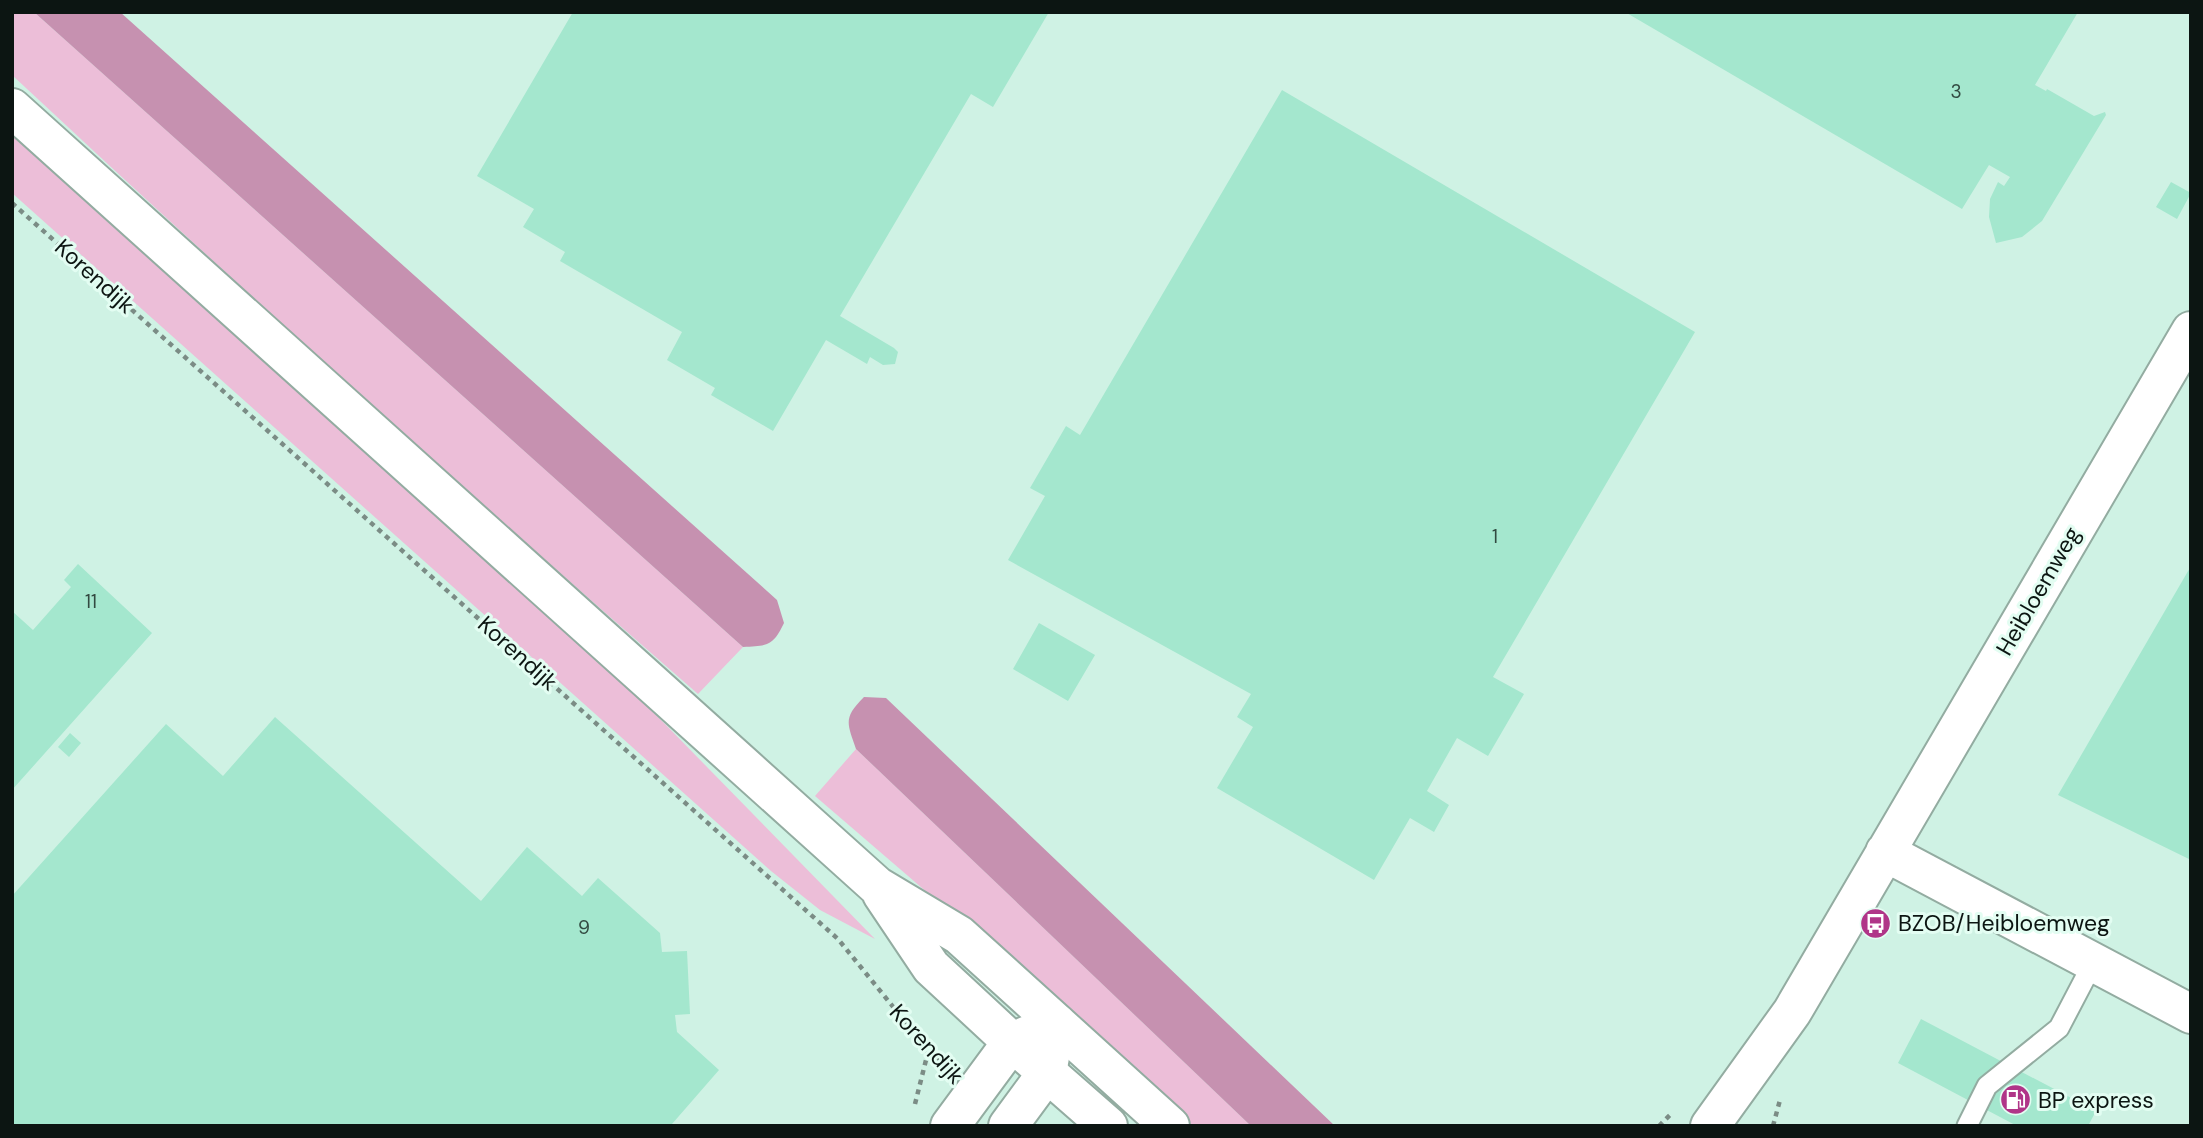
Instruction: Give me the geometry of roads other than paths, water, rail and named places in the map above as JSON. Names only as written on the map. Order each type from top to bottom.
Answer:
[{"type":"street","points":[[12,108],[877,886],[959,935],[1170,1126]]},
{"type":"street","name":"Heibloemweg","points":[[1710,1126],[1792,1012],[2191,331]]},
{"type":"street","points":[[1885,852],[2191,1014]]},
{"type":"street","points":[[877,886],[931,967],[1108,1126]]},
{"type":"street","points":[[950,1126],[1012,1042],[1056,1023]]},
{"type":"street","points":[[1008,1126],[1047,1073],[1056,1023]]},
{"type":"lane","points":[[1967,1126],[1987,1086],[2059,1028],[2094,963]]},
{"type":"place","name":"BZOB/Heibloemweg","points":[[1875,923]]},
{"type":"place","name":"BP express","points":[[2015,1100]]}]
